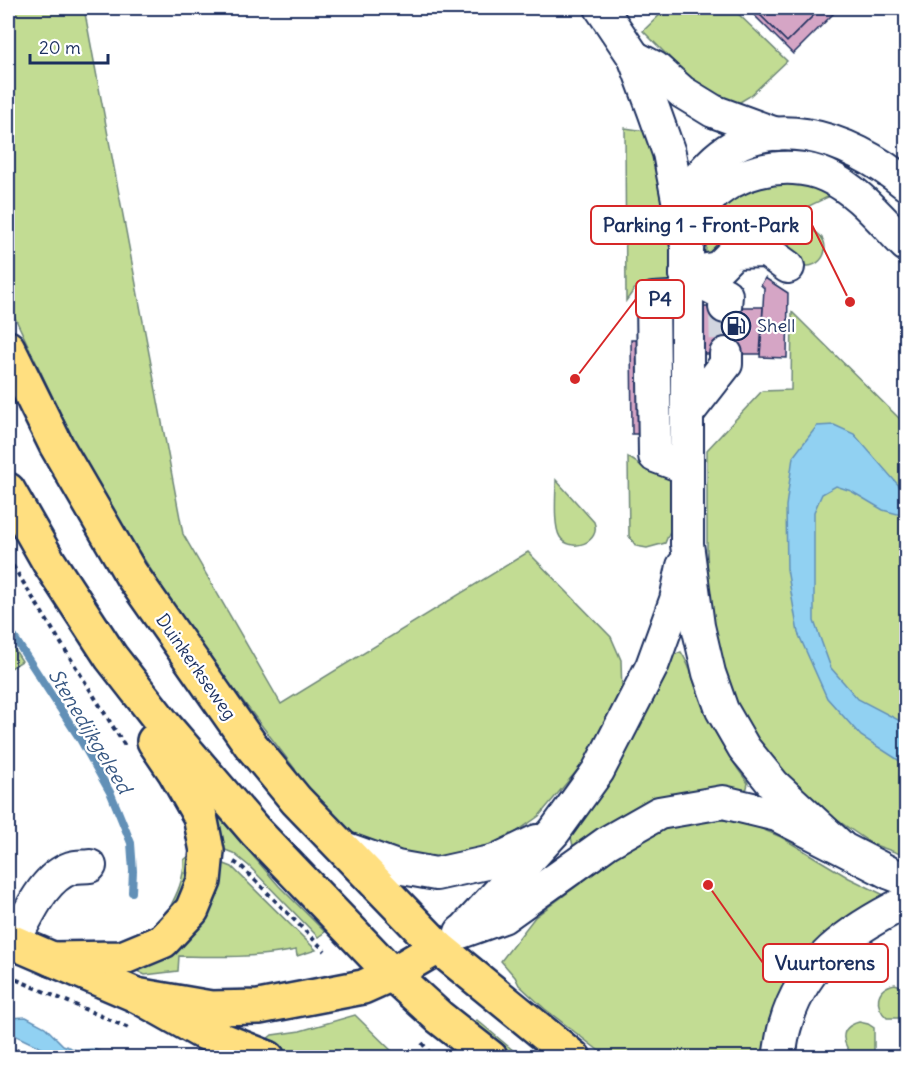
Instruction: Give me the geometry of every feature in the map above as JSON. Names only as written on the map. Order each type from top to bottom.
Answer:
[{"type":"main road","name":"Duinkerkseweg","points":[[8,348],[56,445],[138,583],[250,744],[296,800],[344,848],[402,912],[449,940],[574,1058]]},
{"type":"main road","points":[[8,490],[49,561],[111,657],[164,725],[255,831],[392,974],[439,1017],[491,1058]]},
{"type":"main road","points":[[49,561],[90,649],[175,772],[200,816],[207,851],[204,881],[192,910],[163,941],[122,958],[52,959]]},
{"type":"main road","points":[[136,995],[211,1008],[259,1007],[363,987],[392,974],[449,940]]},
{"type":"main road","points":[[10,941],[136,995],[200,1031],[268,1058]]},
{"type":"street","points":[[600,8],[634,57],[669,153],[680,208],[687,272],[687,544],[698,626],[709,673],[722,710],[744,748],[774,785],[840,846]]},
{"type":"street","points":[[634,57],[655,68],[682,92],[713,111],[774,132],[807,134],[831,141],[861,153],[895,174],[906,184]]},
{"type":"street","points":[[774,132],[789,149],[796,168]]},
{"type":"street","points":[[680,208],[705,169],[726,152],[748,138],[774,132]]},
{"type":"street","points":[[687,272],[700,211],[719,191],[742,176],[769,168],[796,168],[826,176],[853,192],[906,245]]},
{"type":"street","points":[[687,468],[655,456],[635,452],[634,303],[654,299],[687,272],[718,268],[734,252],[766,251],[788,267]]},
{"type":"street","points":[[687,272],[726,295],[725,307]]},
{"type":"street","points":[[687,414],[726,364],[726,354]]},
{"type":"street","points":[[449,940],[554,832],[598,771],[652,666],[676,600],[687,544]]},
{"type":"street","points":[[449,940],[503,918],[608,842],[660,813],[723,802],[777,815],[906,879]]},
{"type":"street","points":[[344,848],[397,867],[436,874],[495,861],[554,832]]},
{"type":"street","points":[[10,941],[53,878],[72,867],[90,866]]},
{"type":"street","points":[[779,1058],[785,1025],[798,994],[817,964],[843,938],[906,902]]},
{"type":"path","points":[[8,558],[129,751]]},
{"type":"path","points":[[207,851],[242,867],[328,953]]},
{"type":"path","points":[[8,976],[133,1030]]},
{"type":"path","points":[[418,1040],[434,1058]]},
{"type":"path","points":[[8,1046],[32,1058]]},
{"type":"green space","points":[[8,8],[84,8],[183,534],[281,704],[528,552],[611,637],[621,660],[622,694],[590,755],[539,816],[495,847],[440,860],[392,856],[358,843],[306,797],[295,769],[194,637],[126,531],[73,440],[8,303]]},
{"type":"green space","points":[[667,8],[732,8],[787,61],[750,96],[740,102],[728,104],[708,96],[643,31]]},
{"type":"green space","points":[[625,128],[645,131],[670,195],[672,280],[660,287],[636,287],[626,301]]},
{"type":"green space","points":[[795,182],[834,194],[789,218],[771,242],[713,257],[705,255],[711,230],[732,201],[753,188],[766,184]]},
{"type":"green space","points":[[807,230],[820,235],[825,248],[820,261],[807,266],[794,261],[789,248],[794,235]]},
{"type":"green space","points":[[792,312],[906,425],[906,856],[872,844],[827,813],[786,776],[750,732],[724,677],[709,618],[707,450],[762,391],[791,390]]},
{"type":"green space","points":[[628,457],[648,470],[668,475],[675,484],[670,507],[670,531],[665,543],[647,548],[636,546],[629,536]]},
{"type":"green space","points":[[556,480],[594,522],[594,535],[590,540],[571,545],[560,537],[556,518]]},
{"type":"green space","points":[[8,639],[22,661],[8,670]]},
{"type":"green space","points":[[681,652],[710,722],[727,753],[748,783],[747,788],[741,793],[717,790],[695,791],[656,802],[582,848],[573,846],[571,837],[626,748],[673,655]]},
{"type":"green space","points":[[215,812],[279,886],[325,932],[318,937],[249,866],[233,853],[215,846]]},
{"type":"green space","points":[[726,820],[757,827],[781,837],[849,878],[888,897],[775,1014],[761,1057],[607,1057],[545,1009],[519,985],[501,961],[535,917],[627,849],[661,829],[691,821]]},
{"type":"green space","points":[[190,855],[196,855],[184,902],[168,911],[179,887],[184,860]]},
{"type":"green space","points":[[214,860],[232,867],[316,950],[297,956],[296,950],[252,956],[179,956],[178,971],[145,975],[129,967]]},
{"type":"green space","points":[[895,984],[906,988],[906,1018],[887,1018],[880,1008],[880,993],[888,986]]},
{"type":"green space","points":[[355,1015],[398,1057],[291,1057],[272,1050],[267,1044],[267,1039],[272,1035],[300,1031]]},
{"type":"green space","points":[[477,1020],[521,1057],[504,1057],[468,1029]]},
{"type":"green space","points":[[859,1022],[874,1028],[874,1057],[855,1057],[847,1047],[844,1037],[847,1028]]},
{"type":"water","points":[[834,425],[854,434],[901,488],[906,509],[901,515],[883,510],[851,491],[836,486],[822,494],[814,512],[814,621],[831,668],[858,699],[906,724],[906,765],[861,736],[827,698],[798,633],[787,569],[786,506],[793,457],[817,426]]},
{"type":"water","points":[[26,1017],[45,1027],[63,1045],[76,1050],[93,1049],[116,1057],[60,1057],[8,1032],[8,1018]]},
{"type":"building","points":[[753,8],[821,8],[787,42]]},
{"type":"building","points":[[753,8],[787,42],[821,8],[839,8],[793,54],[750,11]]},
{"type":"building","points":[[765,278],[788,293],[787,358],[760,357],[764,288],[761,285]]},
{"type":"building","points":[[702,307],[763,307],[760,354],[702,354]]},
{"type":"building","points":[[631,340],[671,340],[672,434],[632,434]]},
{"type":"waterway","name":"Stenedijkgeleed","points":[[8,628],[80,739],[111,794],[131,843],[132,892]]},
{"type":"tunnel","points":[[725,307],[726,354]]},
{"type":"place","name":"Parking 1 - Front-Park","points":[[850,302]]},
{"type":"place","name":"Shell","points":[[736,326]]},
{"type":"place","name":"P4","points":[[575,379]]},
{"type":"place","name":"Vuurtorens","points":[[708,885]]}]
